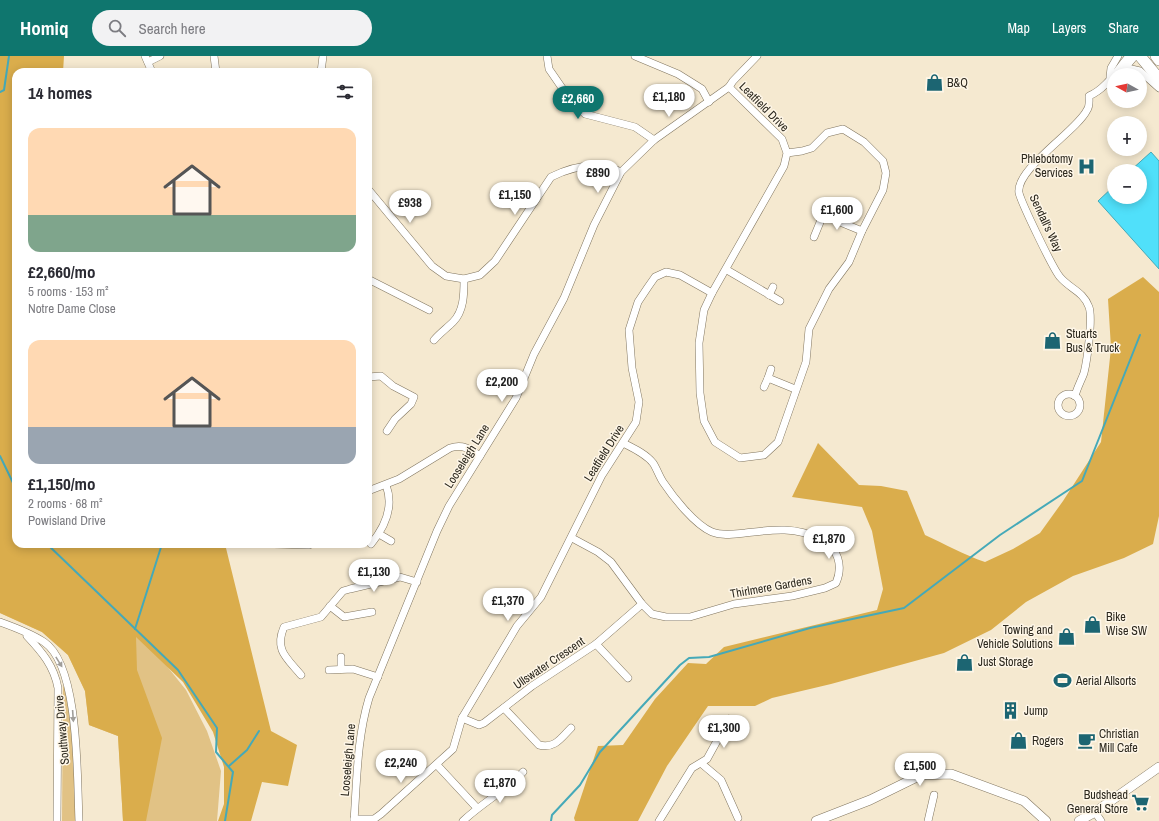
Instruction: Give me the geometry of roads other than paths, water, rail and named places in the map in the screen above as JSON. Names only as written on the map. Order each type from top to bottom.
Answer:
[{"type":"highway","points":[[1140,56],[1159,79]]},
{"type":"highway","points":[[1156,56],[1159,60]]},
{"type":"main road","points":[[1079,821],[1095,812],[1159,767]]},
{"type":"main road","points":[[816,821],[870,800],[920,775],[951,774],[1024,801],[1046,821]]},
{"type":"street","points":[[146,59],[160,56]]},
{"type":"street","points":[[214,56],[216,68]]},
{"type":"street","points":[[322,68],[323,56]]},
{"type":"street","points":[[547,56],[549,69],[570,98],[585,114],[635,127],[654,140]]},
{"type":"street","points":[[635,56],[678,74],[702,89],[709,102]]},
{"type":"street","name":"Looseleigh Lane","points":[[354,820],[355,790],[363,719],[378,676],[417,582],[436,531],[449,506],[516,398],[534,354],[564,298],[594,225],[621,172],[654,140],[729,88],[733,81],[757,56]]},
{"type":"street","name":"Sendall's Way","points":[[1111,68],[1118,56]]},
{"type":"street","name":"Sendall's Way","points":[[1120,68],[1129,56]]},
{"type":"street","points":[[1127,68],[1135,56]]},
{"type":"street","points":[[1147,77],[1159,88]]},
{"type":"street","name":"Sendall's Way","points":[[1074,396],[1084,373],[1091,322],[1089,307],[1081,294],[1060,277],[1026,210],[1019,188],[1029,171],[1042,156],[1086,113],[1089,104],[1089,96],[1096,93],[1107,83]]},
{"type":"street","name":"Leatfield Drive","points":[[729,88],[782,139],[787,152]]},
{"type":"street","points":[[843,129],[864,142],[883,160],[886,173],[883,190],[862,231],[849,262],[830,288],[809,329],[806,362],[795,389],[778,442],[764,454],[740,458],[715,442],[704,421],[700,393],[699,343],[704,310],[712,293],[727,270],[784,166],[787,152],[802,151],[812,148],[827,133],[843,129]]},
{"type":"street","points":[[372,194],[432,266],[446,276],[464,279],[480,275],[495,261],[551,177],[564,170],[596,165],[611,167],[621,172]]},
{"type":"street","points":[[814,237],[823,215],[862,231]]},
{"type":"street","points":[[727,270],[780,301]]},
{"type":"street","name":"Leatfield Drive","points":[[354,820],[374,819],[437,765],[453,749],[462,718],[517,626],[541,598],[557,562],[572,538],[602,475],[636,422],[639,402],[632,368],[629,330],[638,302],[655,277],[666,272],[680,274],[712,293]]},
{"type":"street","points":[[434,340],[454,322],[461,309],[464,297],[464,279]]},
{"type":"street","points":[[372,282],[430,310]]},
{"type":"street","points":[[769,295],[774,287]]},
{"type":"street","points":[[764,387],[771,369]]},
{"type":"street","points":[[372,377],[382,376],[393,386],[414,396],[415,400],[398,414],[387,431]]},
{"type":"street","points":[[768,378],[795,389]]},
{"type":"street","points":[[403,391],[407,383]]},
{"type":"street","name":"Thirlmere Gardens","points":[[572,538],[598,552],[611,562],[642,604],[652,614],[666,617],[690,617],[734,604],[792,596],[836,584],[840,564],[838,556],[830,545],[801,531],[775,530],[731,534],[712,532],[702,525],[679,503],[663,482],[652,462],[642,453],[623,443]]},
{"type":"street","points":[[372,490],[399,479],[450,448],[457,446],[469,448],[480,456]]},
{"type":"street","points":[[372,543],[379,534],[390,503],[390,496],[386,485]]},
{"type":"street","points":[[379,534],[391,541]]},
{"type":"street","points":[[301,675],[294,672],[280,649],[279,642],[284,627],[321,617],[343,592],[350,589],[400,577],[417,582]]},
{"type":"street","name":"Ullswater Crescent","points":[[462,718],[478,725],[484,723],[535,684],[596,644],[642,604]]},
{"type":"street","points":[[330,606],[344,617],[372,612]]},
{"type":"street","name":"Southway Drive","points":[[0,622],[45,643],[64,670],[73,712],[79,821]]},
{"type":"street","name":"Southway Drive","points":[[25,633],[53,669],[58,688],[57,821]]},
{"type":"street","points":[[596,644],[628,678]]},
{"type":"street","points":[[341,657],[341,669]]},
{"type":"street","points":[[329,670],[353,669],[378,676]]},
{"type":"street","points":[[504,708],[539,745],[546,747],[556,744],[571,728]]},
{"type":"street","points":[[659,821],[692,768],[702,764],[707,759],[729,720]]},
{"type":"street","points":[[702,764],[721,780],[738,818]]},
{"type":"street","points":[[437,765],[477,808]]},
{"type":"street","points":[[463,821],[477,808],[511,785],[523,772]]},
{"type":"street","points":[[928,821],[935,800]]},
{"type":"street","points":[[1095,812],[1101,821]]},
{"type":"water","points":[[1151,152],[1159,161],[1159,269],[1098,201],[1107,193],[1107,204],[1147,204],[1147,164],[1138,164]]},
{"type":"waterway","points":[[0,92],[4,90],[9,56]]},
{"type":"waterway","points":[[551,821],[552,815],[580,785],[600,752],[680,665],[689,658],[709,657],[810,628],[904,608],[1000,535],[1082,481],[1140,335]]},
{"type":"waterway","points":[[0,456],[12,481]]},
{"type":"waterway","points":[[51,548],[178,670],[217,728],[216,752],[233,772],[225,821]]},
{"type":"waterway","points":[[135,629],[161,548]]},
{"type":"waterway","points":[[229,766],[247,750],[259,731]]},
{"type":"place","name":"B&Q","points":[[934,83]]},
{"type":"place","name":"Phlebotomy Services","points":[[1086,166]]},
{"type":"place","name":"Stuarts Bus & Truck","points":[[1053,341]]},
{"type":"place","name":"Bike Wise SW","points":[[1093,624]]},
{"type":"place","name":"Towing and Vehicle Solutions","points":[[1066,637]]},
{"type":"place","name":"Just Storage","points":[[965,662]]},
{"type":"place","name":"Aerial Allsorts","points":[[1063,681]]},
{"type":"place","name":"Jump","points":[[1011,711]]},
{"type":"place","name":"Rogers","points":[[1019,741]]},
{"type":"place","name":"Christian Mill Cafe","points":[[1086,741]]},
{"type":"place","name":"Budshead General Store","points":[[1141,802]]}]
